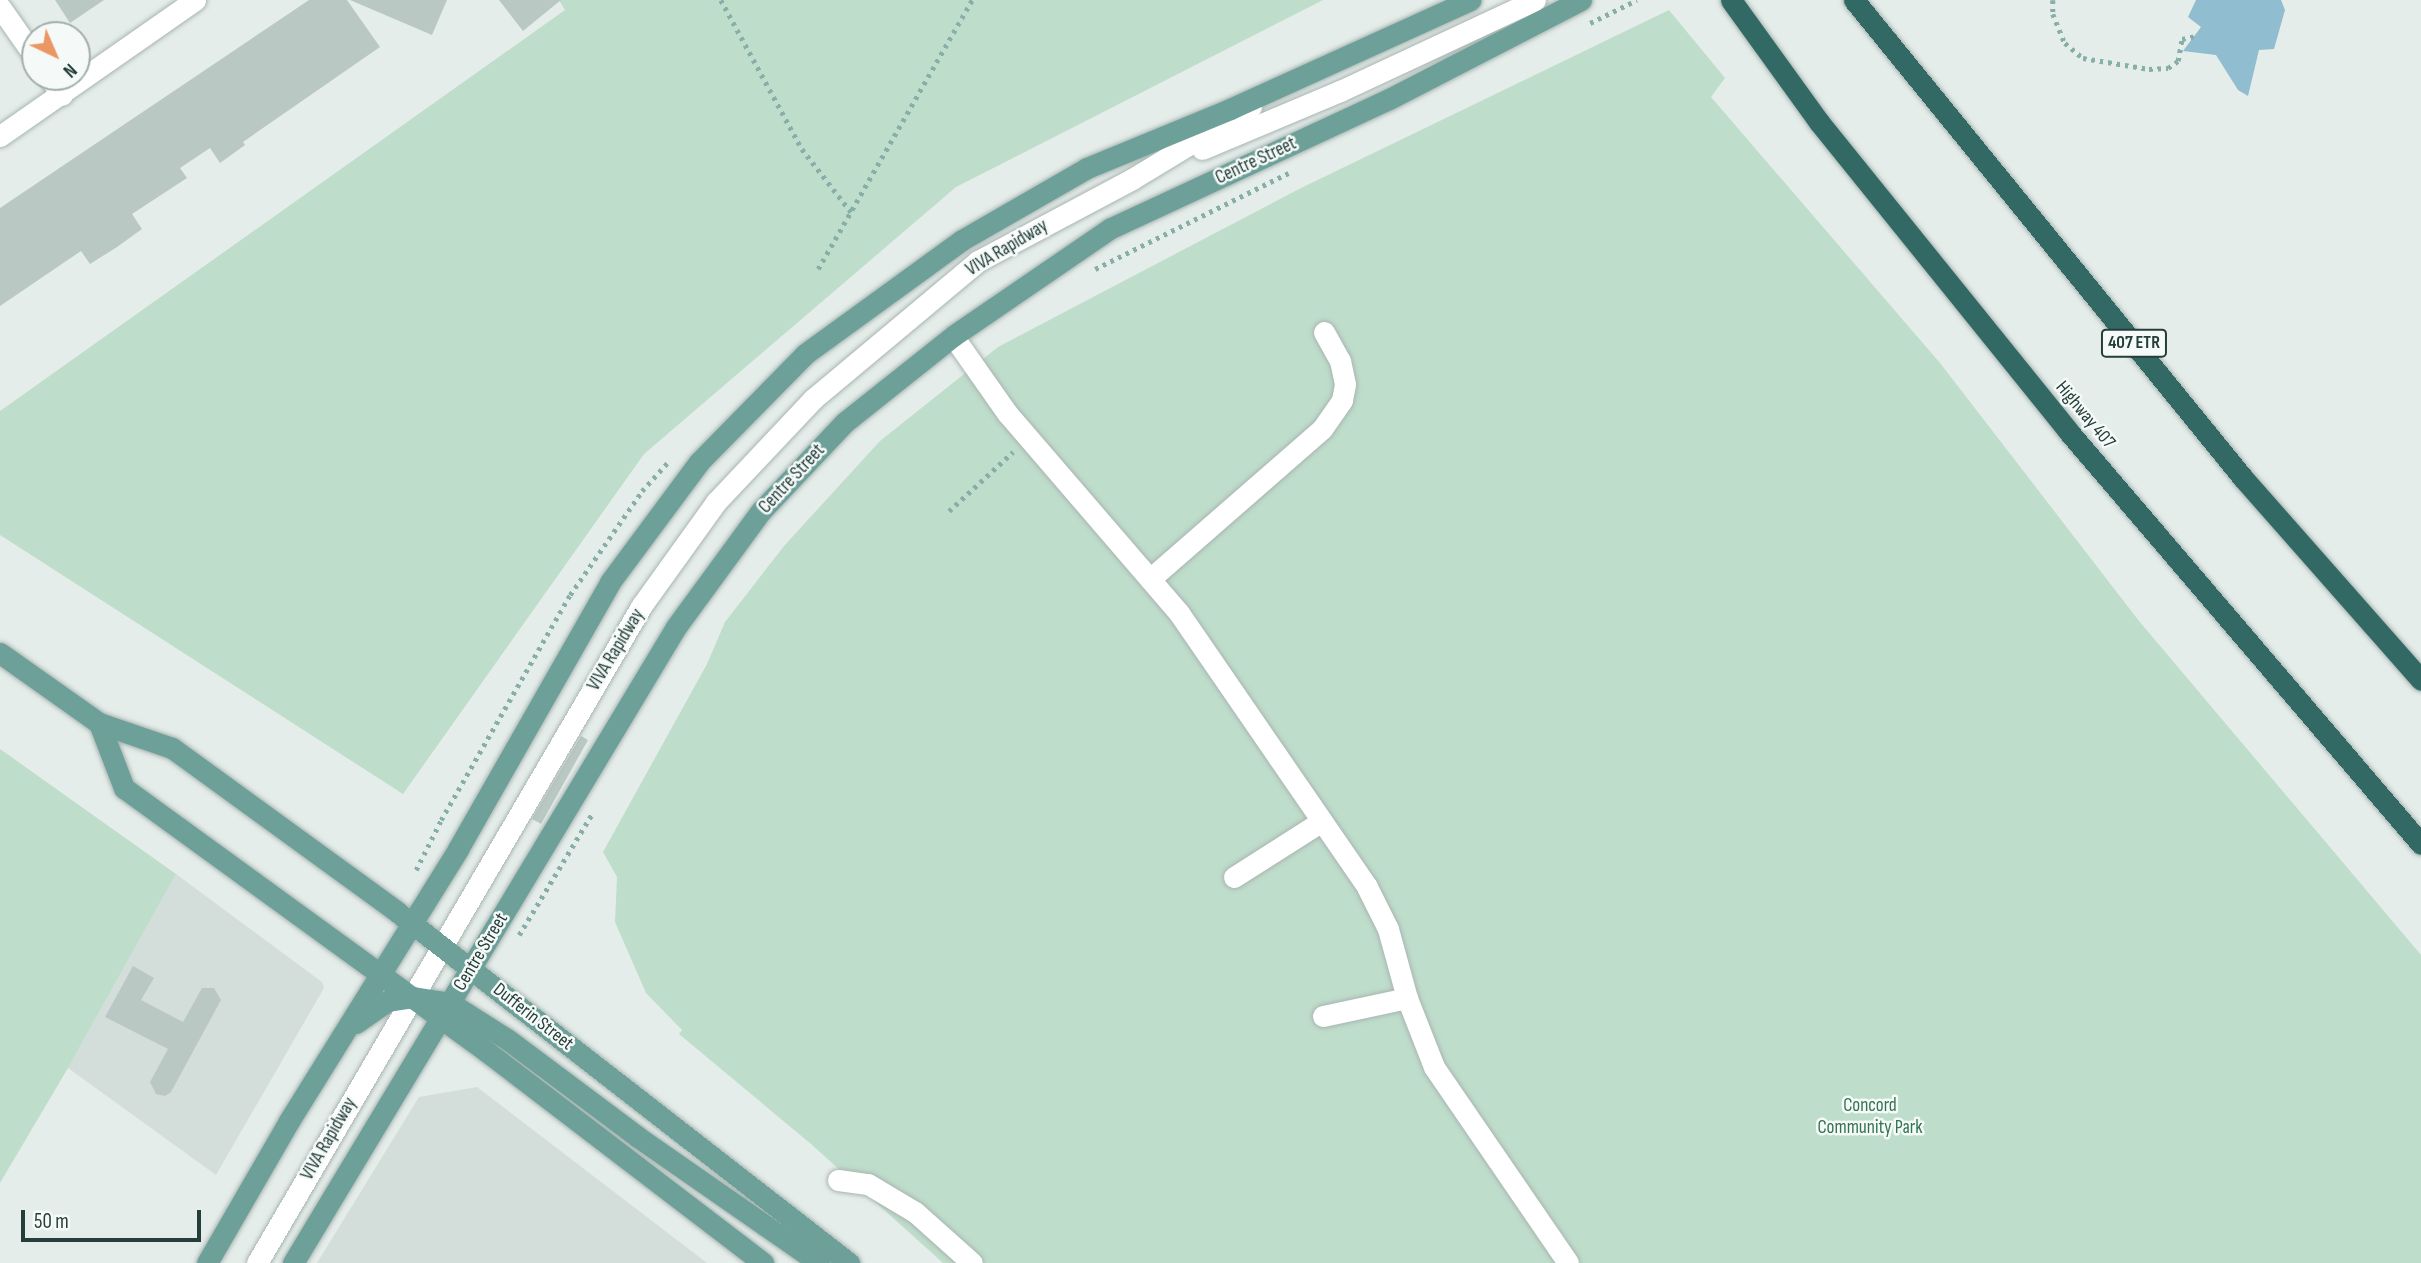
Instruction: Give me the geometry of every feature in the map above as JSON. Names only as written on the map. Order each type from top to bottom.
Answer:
[{"type":"highway","name":"Highway 407","points":[[1731,0],[1819,122],[2068,431],[2421,844]]},
{"type":"highway","name":"407 ETR","points":[[1854,0],[2243,478],[2421,680]]},
{"type":"main road","points":[[207,1263],[340,1040],[413,925],[610,582],[699,462],[805,354],[962,240],[1087,168],[1301,77],[1470,0]]},
{"type":"main road","name":"Centre Street","points":[[293,1263],[676,627],[761,511],[845,422],[953,336],[1111,228],[1389,99],[1581,0]]},
{"type":"main road","name":"Dufferin Street","points":[[0,653],[99,723],[172,748],[471,969],[849,1263]]},
{"type":"main road","points":[[99,723],[124,788],[413,997],[507,1039],[638,1137],[819,1263]]},
{"type":"main road","points":[[340,1040],[371,1011],[388,1001],[413,997]]},
{"type":"main road","points":[[445,1010],[763,1263]]},
{"type":"street","points":[[0,136],[195,0]]},
{"type":"street","name":"VIVA Rapidway","points":[[1132,178],[1340,91],[1535,0]]},
{"type":"street","points":[[0,7],[21,37]]},
{"type":"street","name":"VIVA Rapidway","points":[[257,1263],[642,605],[716,502],[813,399],[978,261],[1132,178],[1301,77]]},
{"type":"street","points":[[59,91],[62,95]]},
{"type":"street","points":[[1150,579],[1322,429],[1342,400],[1345,384],[1340,361],[1324,332]]},
{"type":"street","points":[[953,336],[1007,413],[1179,613],[1367,887],[1388,929],[1407,998],[1434,1066],[1569,1263]]},
{"type":"street","points":[[1234,877],[1322,821]]},
{"type":"street","points":[[1323,1016],[1407,998]]},
{"type":"street","points":[[838,1180],[868,1184],[915,1212],[972,1263]]},
{"type":"path","points":[[721,0],[802,149],[851,212]]},
{"type":"path","points":[[818,269],[972,0]]},
{"type":"path","points":[[1587,25],[1637,0]]},
{"type":"path","points":[[2053,0],[2053,15],[2065,43],[2083,58],[2149,69],[2168,68],[2178,61],[2182,39],[2195,36]]},
{"type":"path","points":[[1094,270],[1299,168]]},
{"type":"path","points":[[949,511],[1029,438]]},
{"type":"path","points":[[543,897],[593,812]]},
{"type":"shaded area","points":[[176,874],[322,982],[324,988],[216,1175],[68,1068]]},
{"type":"shaded area","points":[[477,1087],[707,1263],[317,1263],[419,1097]]},
{"type":"green space","points":[[559,0],[1323,0],[956,187],[644,454],[403,794],[0,535],[0,411],[565,10]]},
{"type":"green space","name":"Concord Community Park","points":[[1669,10],[1725,78],[1711,97],[1940,363],[2139,621],[2421,955],[2421,1263],[943,1263],[811,1144],[679,1034],[682,1030],[646,993],[615,922],[617,877],[603,852],[707,664],[725,622],[784,546],[880,441],[998,347],[1299,189]]},
{"type":"green space","points":[[0,749],[176,874],[68,1068],[0,1183]]},
{"type":"water","points":[[2196,0],[2281,0],[2285,10],[2274,49],[2259,50],[2248,96],[2238,90],[2216,55],[2183,51],[2201,27],[2188,17]]},
{"type":"building","points":[[55,0],[104,0],[73,21],[69,21]]},
{"type":"building","points":[[309,0],[347,0],[380,47],[243,142],[245,145],[220,163],[210,148],[180,168],[187,178],[132,214],[142,229],[117,247],[90,264],[81,251],[0,306],[0,208]]},
{"type":"building","points":[[350,0],[447,0],[432,35]]},
{"type":"building","points":[[499,0],[561,0],[523,31]]},
{"type":"building","points":[[581,736],[588,740],[541,824],[532,819]]},
{"type":"building","points":[[133,966],[154,978],[141,1000],[183,1022],[202,988],[214,988],[221,1000],[171,1092],[165,1096],[156,1094],[150,1082],[168,1049],[105,1017]]}]
